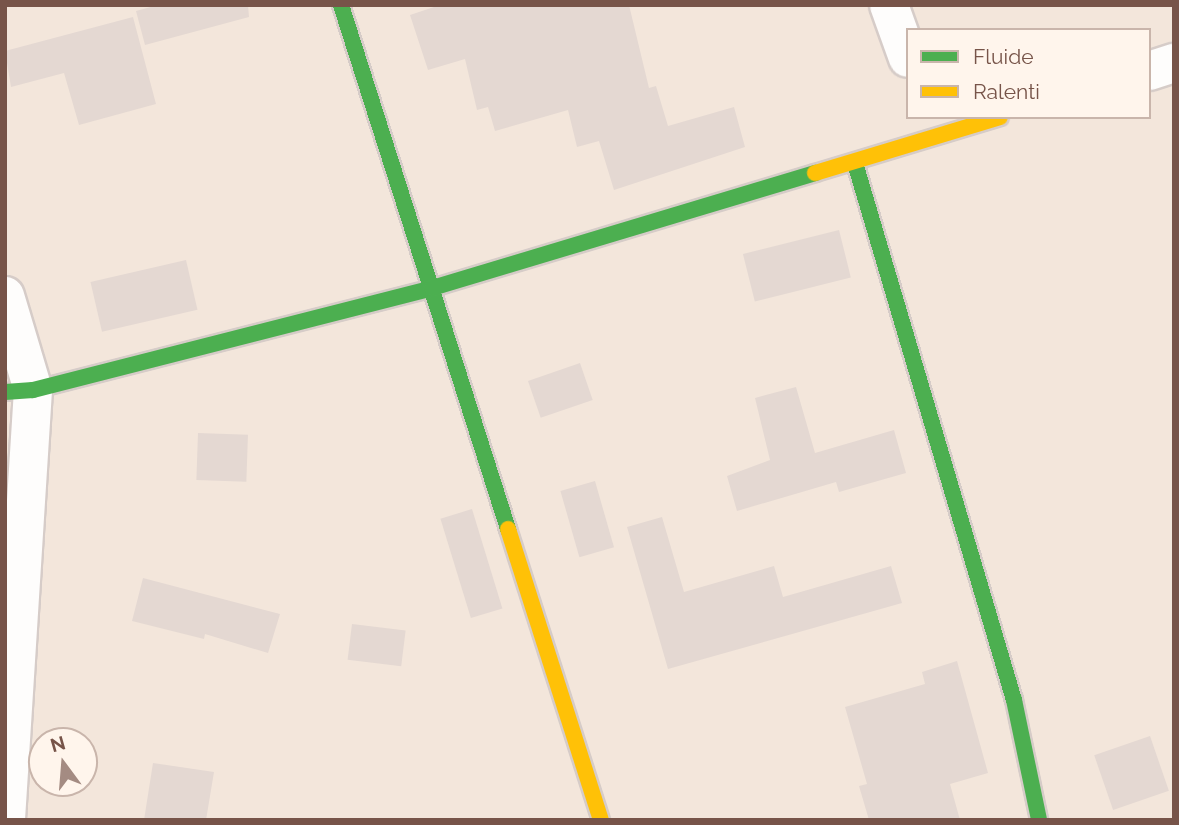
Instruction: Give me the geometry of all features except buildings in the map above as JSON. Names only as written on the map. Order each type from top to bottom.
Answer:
[{"type":"street","points":[[341,5],[601,820]]},
{"type":"street","points":[[889,5],[906,52]]},
{"type":"street","points":[[1151,70],[1174,63]]},
{"type":"street","points":[[19,391],[432,288],[855,163],[931,124],[980,119]]},
{"type":"street","points":[[855,163],[1014,701],[1040,820]]},
{"type":"street","points":[[5,296],[19,391],[6,820]]},
{"type":"shaded area","points":[[5,5],[1174,5],[1174,820],[5,820]]},
{"type":"traffic: fast","points":[[341,5],[508,529]]},
{"type":"traffic: fast","points":[[855,163],[1014,700],[1039,820]]},
{"type":"traffic: fast","points":[[5,392],[33,390],[432,288],[815,173]]},
{"type":"traffic: slow","points":[[815,173],[993,119]]},
{"type":"traffic: slow","points":[[508,529],[601,820]]}]
